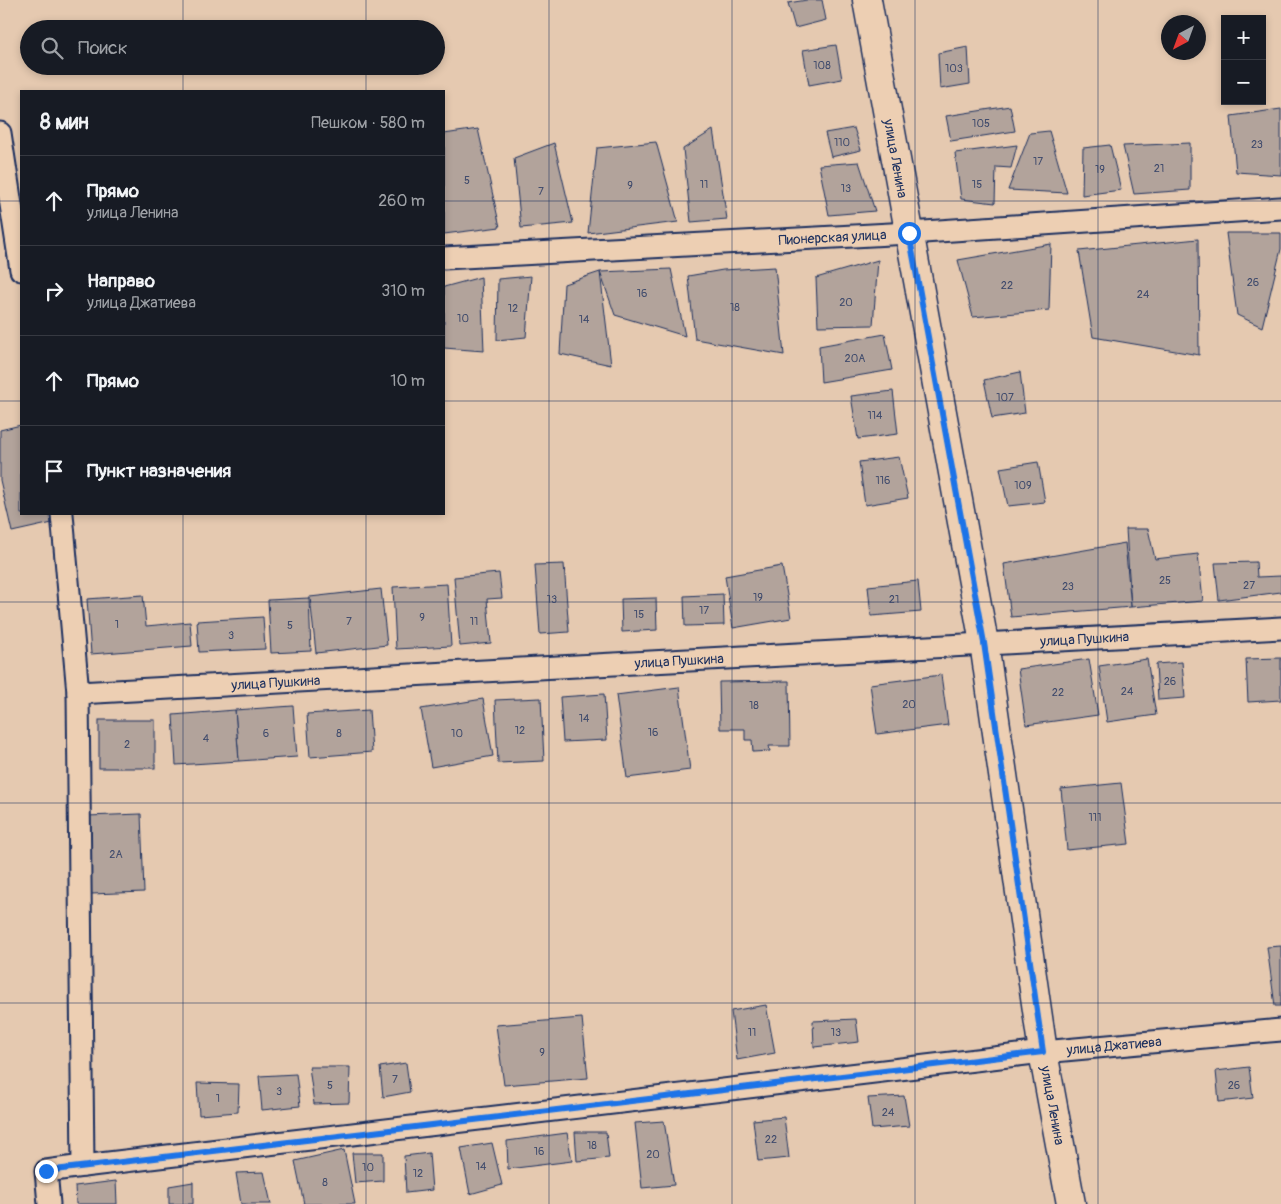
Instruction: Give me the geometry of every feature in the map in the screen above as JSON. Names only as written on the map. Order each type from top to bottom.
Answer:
[{"type":"street","name":"улица Ленина","points":[[867,0],[984,643],[1043,1052],[1071,1204]]},
{"type":"street","points":[[0,133],[20,263]]},
{"type":"street","name":"Пионерская улица","points":[[445,258],[909,233],[1281,208]]},
{"type":"street","points":[[62,515],[78,693],[83,1166]]},
{"type":"street","name":"улица Пушкина","points":[[78,693],[1281,628]]},
{"type":"street","name":"улица Джатиева","points":[[49,1204],[46,1171],[1043,1052],[1281,1030]]},
{"type":"building","points":[[822,0],[826,20],[795,28],[788,3]]},
{"type":"building","points":[[836,45],[842,79],[809,85],[803,50]]},
{"type":"building","points":[[968,47],[970,84],[940,89],[938,53]]},
{"type":"building","points":[[1010,106],[1015,131],[951,141],[946,116]]},
{"type":"building","points":[[1281,109],[1281,175],[1236,172],[1231,116]]},
{"type":"building","points":[[854,128],[861,150],[831,157],[825,133]]},
{"type":"building","points":[[478,129],[500,227],[445,234],[445,134]]},
{"type":"building","points":[[713,130],[727,219],[691,222],[683,149]]},
{"type":"building","points":[[1049,131],[1067,193],[1008,190],[1030,133]]},
{"type":"building","points":[[656,142],[678,222],[588,233],[597,148]]},
{"type":"building","points":[[554,143],[573,223],[521,228],[514,158]]},
{"type":"building","points":[[1190,143],[1190,190],[1134,194],[1123,146]]},
{"type":"building","points":[[1017,145],[1011,168],[996,167],[995,203],[961,199],[955,153]]},
{"type":"building","points":[[1110,145],[1121,190],[1082,195],[1083,148]]},
{"type":"building","points":[[859,162],[875,211],[829,215],[819,165]]},
{"type":"building","points":[[1226,233],[1281,233],[1281,249],[1262,327],[1237,315]]},
{"type":"building","points":[[1198,239],[1199,355],[1093,337],[1079,251]]},
{"type":"building","points":[[1051,244],[1049,310],[973,317],[958,260]]},
{"type":"building","points":[[878,260],[873,325],[818,326],[816,278]]},
{"type":"building","points":[[775,267],[784,355],[695,339],[688,276],[723,270]]},
{"type":"building","points":[[671,269],[685,336],[615,315],[600,272]]},
{"type":"building","points":[[600,272],[611,365],[560,354],[564,284]]},
{"type":"building","points":[[531,276],[526,337],[497,340],[498,279]]},
{"type":"building","points":[[481,277],[484,351],[445,348],[445,287]]},
{"type":"building","points":[[885,334],[892,370],[821,382],[819,346]]},
{"type":"building","points":[[1020,372],[1025,413],[992,418],[984,380]]},
{"type":"building","points":[[893,391],[898,434],[858,439],[851,396]]},
{"type":"building","points":[[20,425],[20,515],[59,515],[61,521],[12,532],[0,480],[0,430]]},
{"type":"building","points":[[899,457],[908,498],[865,505],[859,462]]},
{"type":"building","points":[[1038,462],[1045,502],[1008,506],[1000,468]]},
{"type":"building","points":[[1126,529],[1148,529],[1155,559],[1198,554],[1203,601],[1131,607]]},
{"type":"building","points":[[1125,543],[1131,607],[1011,617],[1004,564]]},
{"type":"building","points":[[1256,562],[1257,577],[1281,576],[1281,592],[1219,600],[1215,563]]},
{"type":"building","points":[[564,564],[569,632],[540,634],[535,565]]},
{"type":"building","points":[[782,566],[791,618],[733,628],[725,576]]},
{"type":"building","points":[[499,573],[502,598],[487,599],[491,643],[460,646],[454,577]]},
{"type":"building","points":[[918,581],[921,612],[871,616],[868,586]]},
{"type":"building","points":[[447,584],[451,646],[396,649],[393,587]]},
{"type":"building","points":[[381,589],[387,645],[316,653],[310,597]]},
{"type":"building","points":[[723,594],[724,625],[685,626],[684,596]]},
{"type":"building","points":[[143,595],[146,626],[190,622],[192,646],[91,654],[87,599]]},
{"type":"building","points":[[309,598],[311,651],[271,653],[268,600]]},
{"type":"building","points":[[656,598],[657,630],[622,632],[621,599]]},
{"type":"building","points":[[263,617],[265,649],[199,652],[197,621]]},
{"type":"building","points":[[1281,658],[1281,700],[1248,702],[1246,659]]},
{"type":"building","points":[[1089,659],[1098,715],[1026,725],[1018,669]]},
{"type":"building","points":[[1147,659],[1156,715],[1107,722],[1099,666]]},
{"type":"building","points":[[1182,662],[1185,698],[1158,700],[1156,664]]},
{"type":"building","points":[[941,675],[948,725],[877,734],[870,684]]},
{"type":"building","points":[[789,681],[790,746],[769,746],[770,751],[753,752],[752,740],[745,740],[745,729],[720,729],[719,682]]},
{"type":"building","points":[[679,687],[690,770],[627,778],[616,695]]},
{"type":"building","points":[[604,694],[607,740],[563,742],[560,697]]},
{"type":"building","points":[[541,698],[544,761],[498,763],[495,700]]},
{"type":"building","points":[[483,699],[493,756],[431,767],[421,709]]},
{"type":"building","points":[[293,706],[297,757],[239,761],[235,710]]},
{"type":"building","points":[[235,710],[239,761],[176,765],[173,715]]},
{"type":"building","points":[[369,710],[372,752],[310,757],[307,714]]},
{"type":"building","points":[[99,720],[155,720],[155,768],[99,768]]},
{"type":"building","points":[[1121,783],[1129,844],[1067,850],[1061,789]]},
{"type":"building","points":[[141,814],[144,892],[91,894],[87,816]]},
{"type":"building","points":[[1281,946],[1281,1006],[1275,1006],[1267,947]]},
{"type":"building","points":[[766,1005],[775,1053],[737,1060],[731,1011]]},
{"type":"building","points":[[582,1018],[588,1078],[504,1085],[496,1025]]},
{"type":"building","points":[[856,1019],[859,1042],[814,1047],[813,1021]]},
{"type":"building","points":[[406,1063],[410,1092],[383,1097],[380,1067]]},
{"type":"building","points":[[309,1067],[350,1067],[349,1103],[314,1104]]},
{"type":"building","points":[[1249,1067],[1253,1098],[1219,1102],[1216,1071]]},
{"type":"building","points":[[296,1074],[300,1106],[262,1110],[259,1076]]},
{"type":"building","points":[[197,1083],[239,1084],[238,1112],[199,1115]]},
{"type":"building","points":[[904,1096],[909,1126],[872,1129],[868,1098]]},
{"type":"building","points":[[784,1117],[789,1158],[758,1161],[753,1120]]},
{"type":"building","points":[[664,1121],[674,1185],[642,1188],[635,1123]]},
{"type":"building","points":[[575,1132],[606,1132],[609,1158],[577,1161]]},
{"type":"building","points":[[567,1133],[572,1161],[508,1169],[507,1141]]},
{"type":"building","points":[[492,1143],[502,1185],[470,1194],[461,1148]]},
{"type":"building","points":[[344,1150],[355,1204],[304,1204],[295,1161]]},
{"type":"building","points":[[352,1153],[383,1153],[383,1181],[355,1183]]},
{"type":"building","points":[[429,1153],[432,1190],[406,1193],[404,1156]]},
{"type":"building","points":[[264,1172],[271,1204],[241,1204],[236,1173]]},
{"type":"building","points":[[116,1181],[117,1204],[76,1204],[75,1186]]},
{"type":"building","points":[[193,1182],[193,1204],[169,1204],[169,1186]]},
{"type":"route","points":[[46,1171],[1043,1052],[984,643],[909,233]]}]
